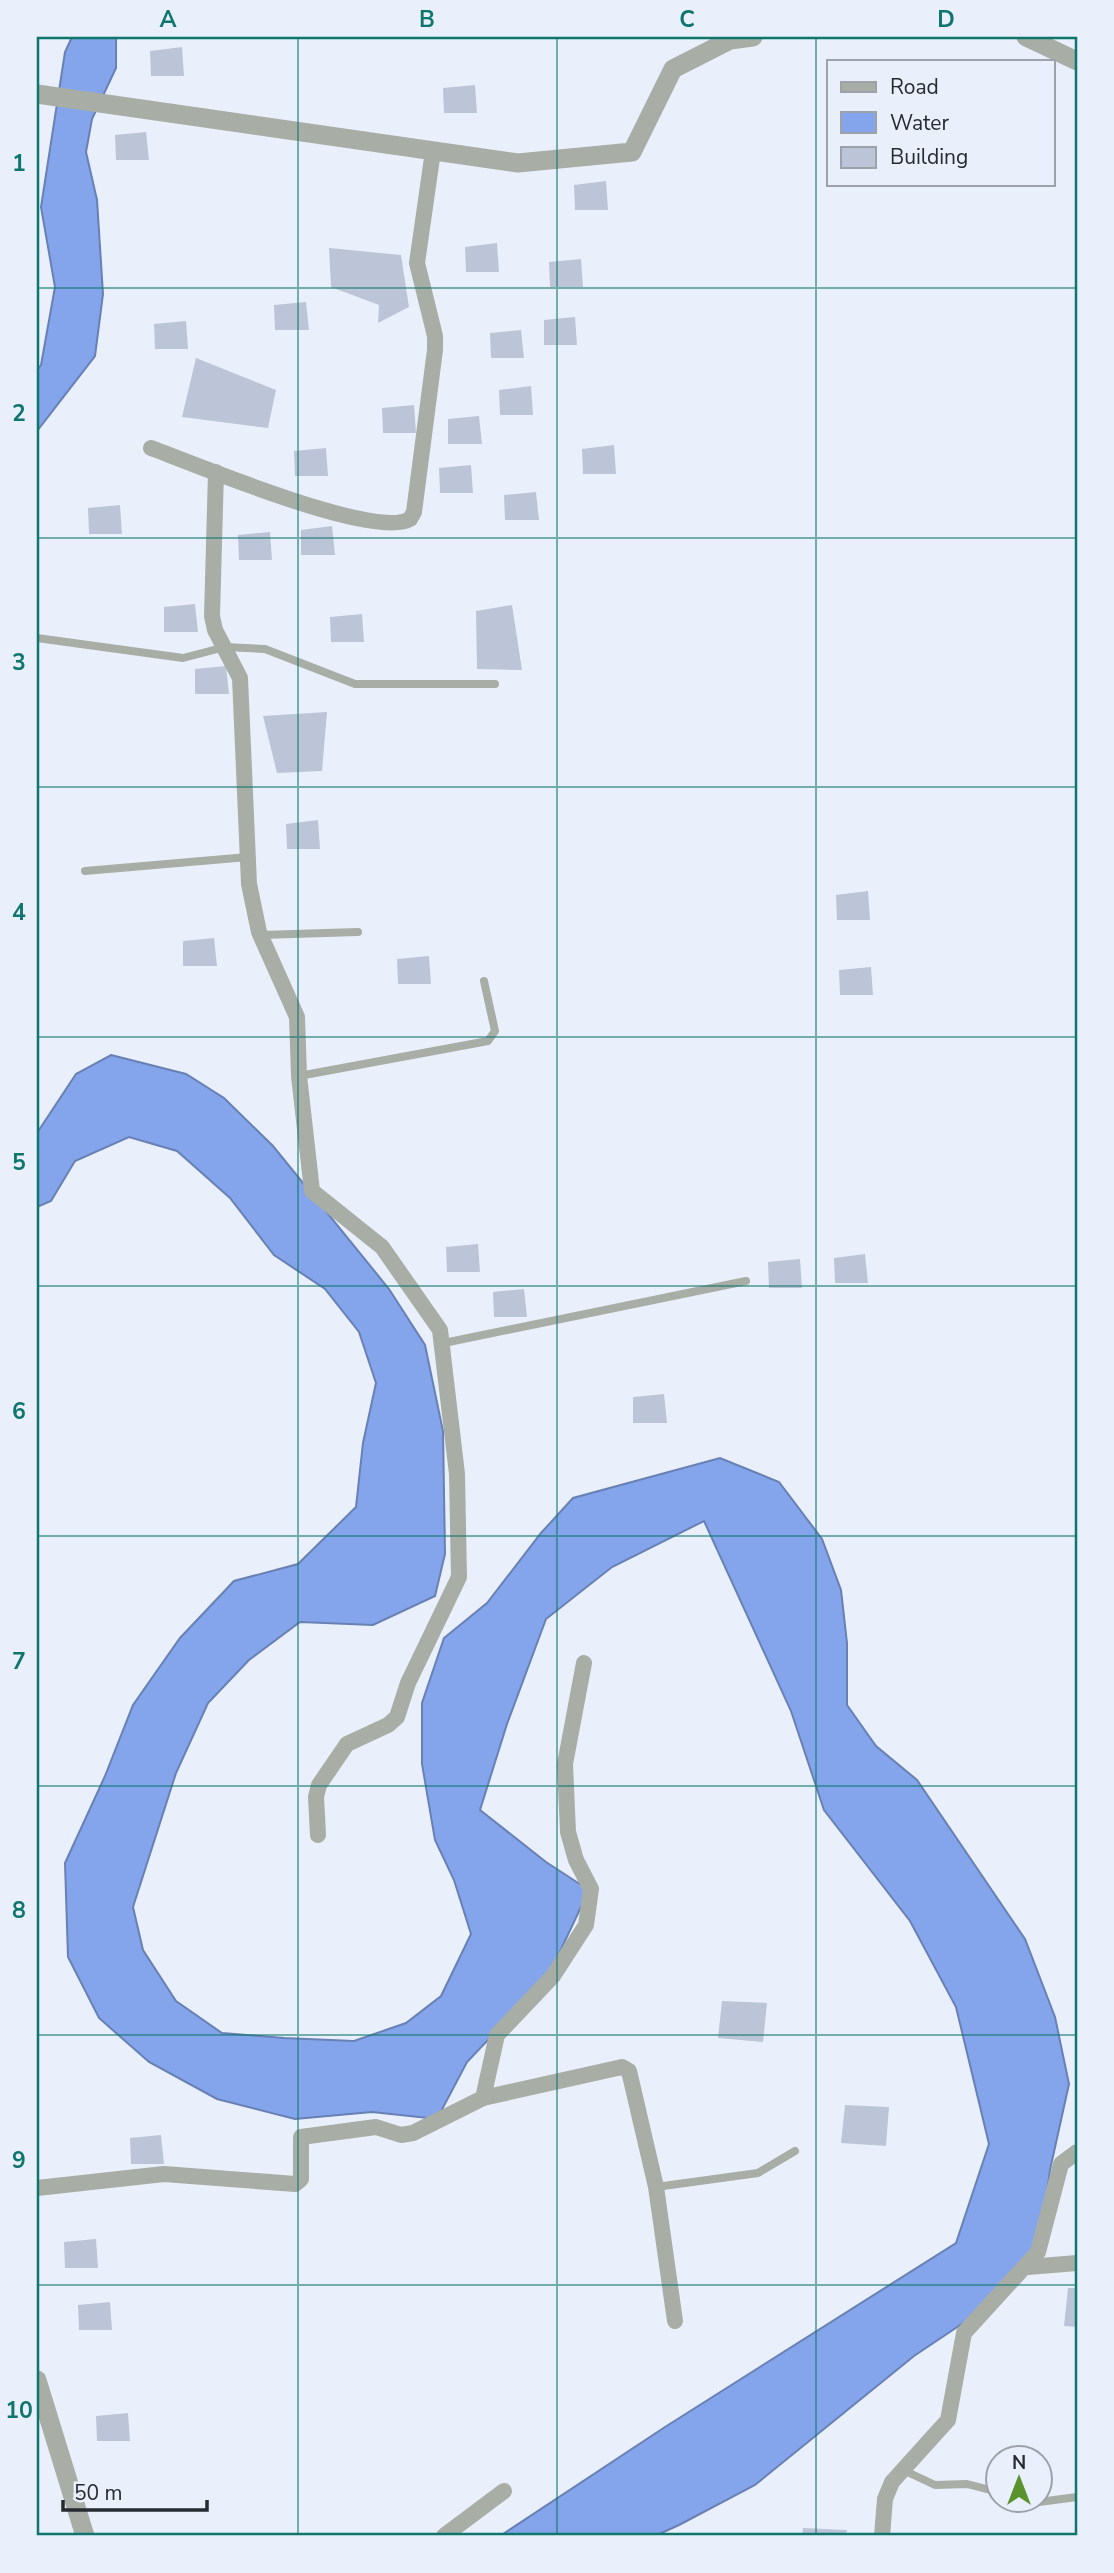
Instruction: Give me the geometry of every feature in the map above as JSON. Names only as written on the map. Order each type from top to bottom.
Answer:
[{"type":"street","points":[[37,94],[518,163],[632,152],[673,69],[730,40],[753,37]]},
{"type":"street","points":[[1026,37],[1077,61]]},
{"type":"street","points":[[151,448],[299,503],[394,525],[410,519],[414,512],[435,350],[435,336],[417,263],[433,151]]},
{"type":"street","points":[[216,472],[212,616],[240,678],[248,858],[253,908],[261,935],[298,1017],[299,1076],[312,1193],[362,1227],[382,1247],[433,1317],[444,1343],[457,1474],[458,1582],[408,1683],[397,1717],[388,1725],[347,1744],[319,1785],[316,1797],[318,1835]]},
{"type":"street","points":[[483,2098],[497,2035],[553,1976],[586,1925],[591,1889],[576,1860],[568,1832],[565,1764],[583,1663]]},
{"type":"street","points":[[37,2188],[164,2174],[295,2184],[301,2179],[300,2137],[376,2127],[401,2135],[413,2133],[483,2098],[622,2067],[633,2078],[656,2187],[675,2321]]},
{"type":"street","points":[[883,2536],[887,2490],[948,2420],[964,2333],[1028,2267],[1041,2245],[1061,2164],[1077,2152]]},
{"type":"street","points":[[1028,2267],[1077,2263]]},
{"type":"street","points":[[37,2380],[85,2536]]},
{"type":"street","points":[[444,2536],[504,2491]]},
{"type":"lane","points":[[37,638],[183,658],[225,647],[265,649],[355,684],[495,684]]},
{"type":"lane","points":[[85,872],[248,858]]},
{"type":"lane","points":[[261,935],[358,932]]},
{"type":"lane","points":[[299,1076],[488,1041],[495,1031],[484,981]]},
{"type":"lane","points":[[444,1343],[746,1281]]},
{"type":"lane","points":[[656,2187],[758,2173],[796,2151]]},
{"type":"lane","points":[[903,2470],[935,2485],[967,2484],[984,2488]]},
{"type":"lane","points":[[1054,2500],[1077,2497]]},
{"type":"water","points":[[72,37],[116,37],[116,68],[92,119],[86,152],[97,200],[103,294],[95,356],[37,431],[37,370],[41,365],[55,287],[41,207],[65,52]]},
{"type":"water","points":[[111,1055],[186,1074],[224,1098],[273,1146],[389,1289],[425,1345],[443,1431],[445,1554],[435,1596],[373,1625],[300,1622],[249,1660],[208,1703],[176,1773],[133,1907],[143,1950],[176,2001],[222,2033],[354,2041],[406,2023],[441,1996],[471,1934],[454,1880],[435,1840],[422,1764],[422,1703],[444,1638],[487,1603],[541,1533],[573,1498],[720,1458],[779,1482],[822,1539],[841,1590],[847,1643],[847,1705],[876,1746],[917,1780],[1025,1939],[1055,2017],[1069,2084],[1050,2170],[1041,2240],[990,2305],[914,2356],[755,2485],[655,2536],[500,2536],[665,2427],[956,2243],[989,2144],[956,2007],[910,1921],[824,1810],[791,1711],[704,1521],[612,1567],[546,1619],[507,1724],[480,1810],[546,1862],[589,1890],[548,1977],[467,2062],[437,2119],[372,2112],[295,2119],[217,2099],[149,2062],[99,2018],[68,1957],[65,1863],[105,1776],[133,1705],[180,1638],[234,1581],[298,1564],[356,1507],[363,1443],[376,1383],[359,1332],[325,1289],[274,1255],[230,1198],[177,1151],[129,1137],[75,1161],[51,1201],[37,1207],[37,1133],[76,1074]]},
{"type":"building","points":[[182,47],[184,76],[151,76],[150,51]]},
{"type":"building","points":[[475,85],[477,113],[444,113],[443,88]]},
{"type":"building","points":[[146,132],[149,160],[116,160],[115,135]]},
{"type":"building","points":[[606,181],[608,210],[575,210],[574,185]]},
{"type":"building","points":[[497,243],[499,272],[466,272],[465,247]]},
{"type":"building","points":[[329,248],[401,255],[409,307],[378,323],[379,305],[331,287]]},
{"type":"building","points":[[581,259],[583,287],[550,287],[549,262]]},
{"type":"building","points":[[306,302],[309,330],[275,330],[274,305]]},
{"type":"building","points":[[575,317],[577,345],[544,345],[544,320]]},
{"type":"building","points":[[186,321],[188,349],[155,349],[154,324]]},
{"type":"building","points":[[521,330],[524,358],[491,358],[490,333]]},
{"type":"building","points":[[196,358],[276,390],[268,428],[182,417]]},
{"type":"building","points":[[531,386],[533,415],[500,415],[499,390]]},
{"type":"building","points":[[414,405],[416,433],[383,433],[382,408]]},
{"type":"building","points":[[479,416],[482,444],[448,444],[448,419]]},
{"type":"building","points":[[614,445],[616,474],[583,474],[582,449]]},
{"type":"building","points":[[326,448],[328,476],[295,476],[294,451]]},
{"type":"building","points":[[471,465],[473,493],[440,493],[439,468]]},
{"type":"building","points":[[536,492],[539,520],[505,520],[504,495]]},
{"type":"building","points":[[120,505],[122,534],[89,534],[88,508]]},
{"type":"building","points":[[332,526],[335,555],[301,555],[301,530]]},
{"type":"building","points":[[270,532],[272,560],[239,560],[238,535]]},
{"type":"building","points":[[195,604],[198,632],[164,632],[164,607]]},
{"type":"building","points":[[512,605],[522,670],[477,669],[476,611]]},
{"type":"building","points":[[362,614],[364,642],[331,642],[330,617]]},
{"type":"building","points":[[226,666],[229,694],[195,694],[195,669]]},
{"type":"building","points":[[327,712],[322,771],[277,773],[263,716]]},
{"type":"building","points":[[318,820],[320,849],[287,849],[286,824]]},
{"type":"building","points":[[868,891],[870,920],[837,920],[836,895]]},
{"type":"building","points":[[214,938],[217,966],[183,966],[183,941]]},
{"type":"building","points":[[429,956],[431,984],[398,984],[397,959]]},
{"type":"building","points":[[871,967],[873,995],[840,995],[839,970]]},
{"type":"building","points":[[478,1244],[480,1272],[447,1272],[446,1247]]},
{"type":"building","points":[[865,1254],[868,1283],[835,1283],[834,1258]]},
{"type":"building","points":[[800,1259],[802,1288],[769,1288],[768,1262]]},
{"type":"building","points":[[524,1289],[527,1317],[494,1317],[493,1292]]},
{"type":"building","points":[[664,1394],[667,1423],[633,1423],[633,1397]]},
{"type":"building","points":[[722,2001],[767,2003],[763,2042],[718,2038]]},
{"type":"building","points":[[845,2105],[889,2107],[886,2146],[841,2143]]},
{"type":"building","points":[[161,2135],[164,2164],[131,2164],[130,2138]]},
{"type":"building","points":[[96,2239],[98,2268],[65,2268],[64,2242]]},
{"type":"building","points":[[1068,2288],[1077,2288],[1077,2327],[1064,2326]]},
{"type":"building","points":[[110,2302],[112,2330],[79,2330],[78,2305]]},
{"type":"building","points":[[128,2413],[130,2441],[97,2441],[96,2416]]},
{"type":"building","points":[[803,2528],[847,2530],[846,2536],[802,2536]]}]
